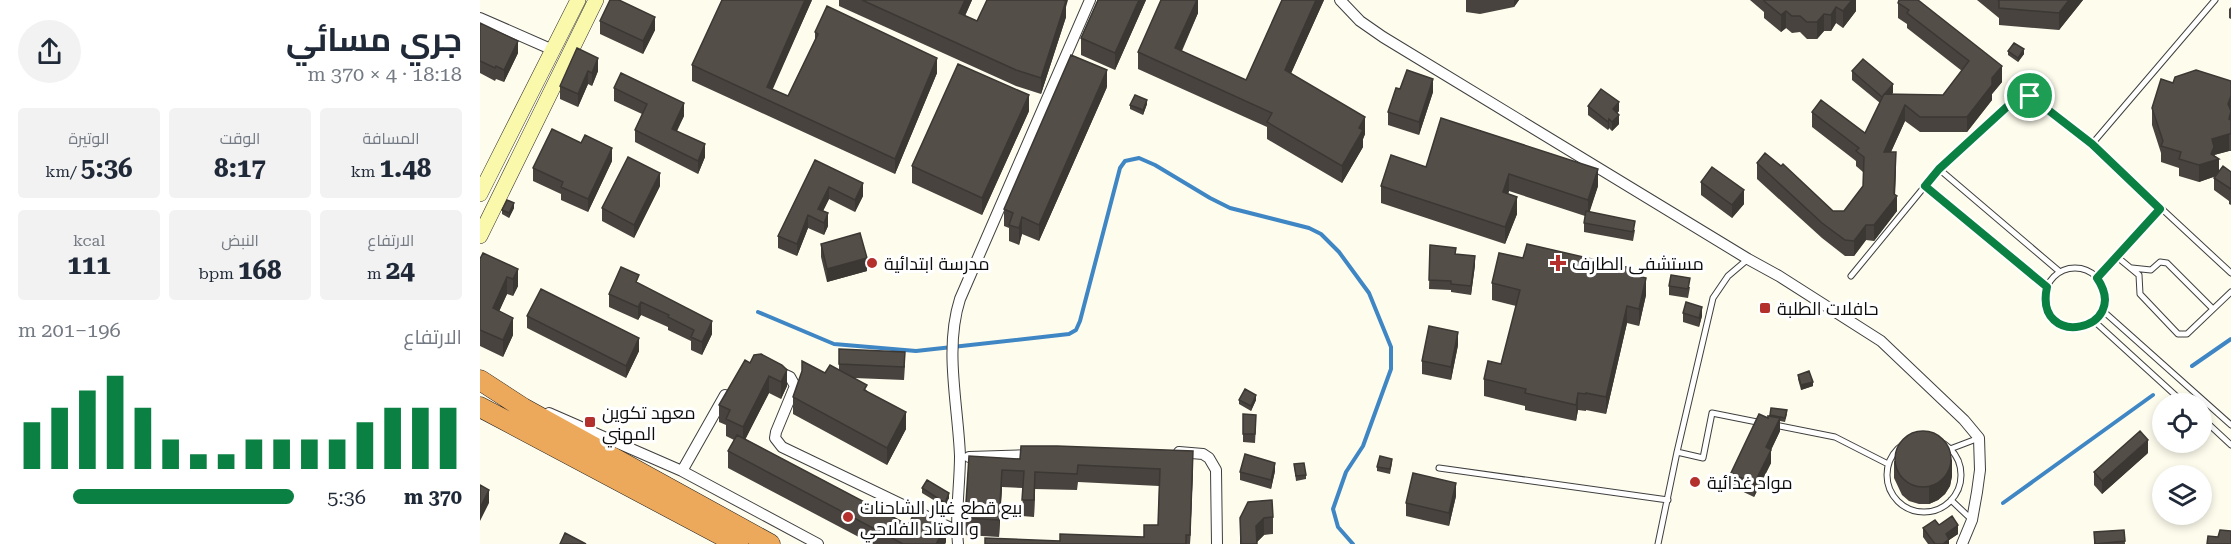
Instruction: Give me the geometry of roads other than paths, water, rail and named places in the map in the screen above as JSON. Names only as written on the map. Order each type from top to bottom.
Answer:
[{"type":"highway","points":[[485,383],[523,408],[770,544]]},
{"type":"highway","points":[[480,407],[738,544]]},
{"type":"street","points":[[480,194],[578,0]]},
{"type":"street","points":[[480,236],[596,0]]},
{"type":"street","points":[[958,544],[960,457],[951,341],[953,320],[960,299],[1090,0]]},
{"type":"street","points":[[1340,0],[1360,21],[1383,37],[1779,276],[1881,341],[1964,420],[1979,438],[1980,470],[1972,520],[1962,544]]},
{"type":"street","points":[[480,18],[553,50]]},
{"type":"street","points":[[763,363],[790,377],[795,386],[776,432],[775,438],[782,447],[957,531]]},
{"type":"street","points":[[682,471],[733,381]]},
{"type":"street","points":[[485,383],[682,471],[818,544]]},
{"type":"street","points":[[1170,452],[1203,454],[1216,470],[1217,544]]},
{"type":"street","points":[[960,457],[1042,455]]},
{"type":"lane","points":[[2092,144],[2215,0]]},
{"type":"lane","points":[[1851,276],[1939,169],[2018,97],[2024,95],[2030,96],[2092,144],[2231,273]]},
{"type":"lane","points":[[1939,169],[2060,272]]},
{"type":"lane","points":[[1925,186],[2047,287]]},
{"type":"lane","points":[[2097,278],[2160,209]]},
{"type":"lane","points":[[2116,256],[2139,275],[2140,294],[2178,334],[2187,334],[2231,292]]},
{"type":"lane","points":[[1658,544],[1713,298],[1728,276],[1748,259]]},
{"type":"lane","points":[[2131,268],[2151,270],[2160,262],[2167,263],[2213,309]]},
{"type":"lane","points":[[2080,269],[2097,278],[2104,295],[2102,310],[2094,321],[2077,328],[2058,323],[2051,316],[2046,308],[2047,287],[2060,272],[2080,269]]},
{"type":"lane","points":[[2102,310],[2231,424]]},
{"type":"lane","points":[[2094,321],[2174,393]]},
{"type":"lane","points":[[1677,452],[1704,458],[1712,413],[1835,436],[1888,464]]},
{"type":"lane","points":[[2212,427],[2231,445]]},
{"type":"lane","points":[[1920,437],[1933,438],[1950,449],[1960,464],[1961,477],[1958,489],[1951,500],[1941,508],[1930,512],[1918,512],[1897,501],[1890,491],[1887,480],[1888,464],[1898,447],[1920,437]]},
{"type":"lane","points":[[1950,449],[1979,438]]},
{"type":"lane","points":[[1439,468],[1668,500]]},
{"type":"lane","points":[[1951,500],[1972,520]]},
{"type":"waterway","points":[[758,312],[834,344],[916,351],[1069,334],[1076,330],[1080,321],[1120,168],[1125,161],[1139,158],[1230,208],[1309,228],[1321,234],[1339,252],[1369,293],[1391,347],[1391,369],[1363,446],[1346,472],[1333,509],[1338,527],[1353,544]]},
{"type":"waterway","points":[[2192,366],[2231,339]]},
{"type":"waterway","points":[[2003,503],[2152,396]]},
{"type":"place","name":"مدرسة ابتدائية","points":[[872,263]]},
{"type":"place","name":"مستشفى الطارف","points":[[1558,263]]},
{"type":"place","name":"حافلات الطلبة","points":[[1765,308]]},
{"type":"place","name":"معهد تكوين المهني","points":[[590,422]]},
{"type":"place","name":"مواد غذائية","points":[[1695,482]]},
{"type":"place","name":"بيع قطع غيار الشاحنات و العتاد الفلاحي","points":[[848,517]]}]
